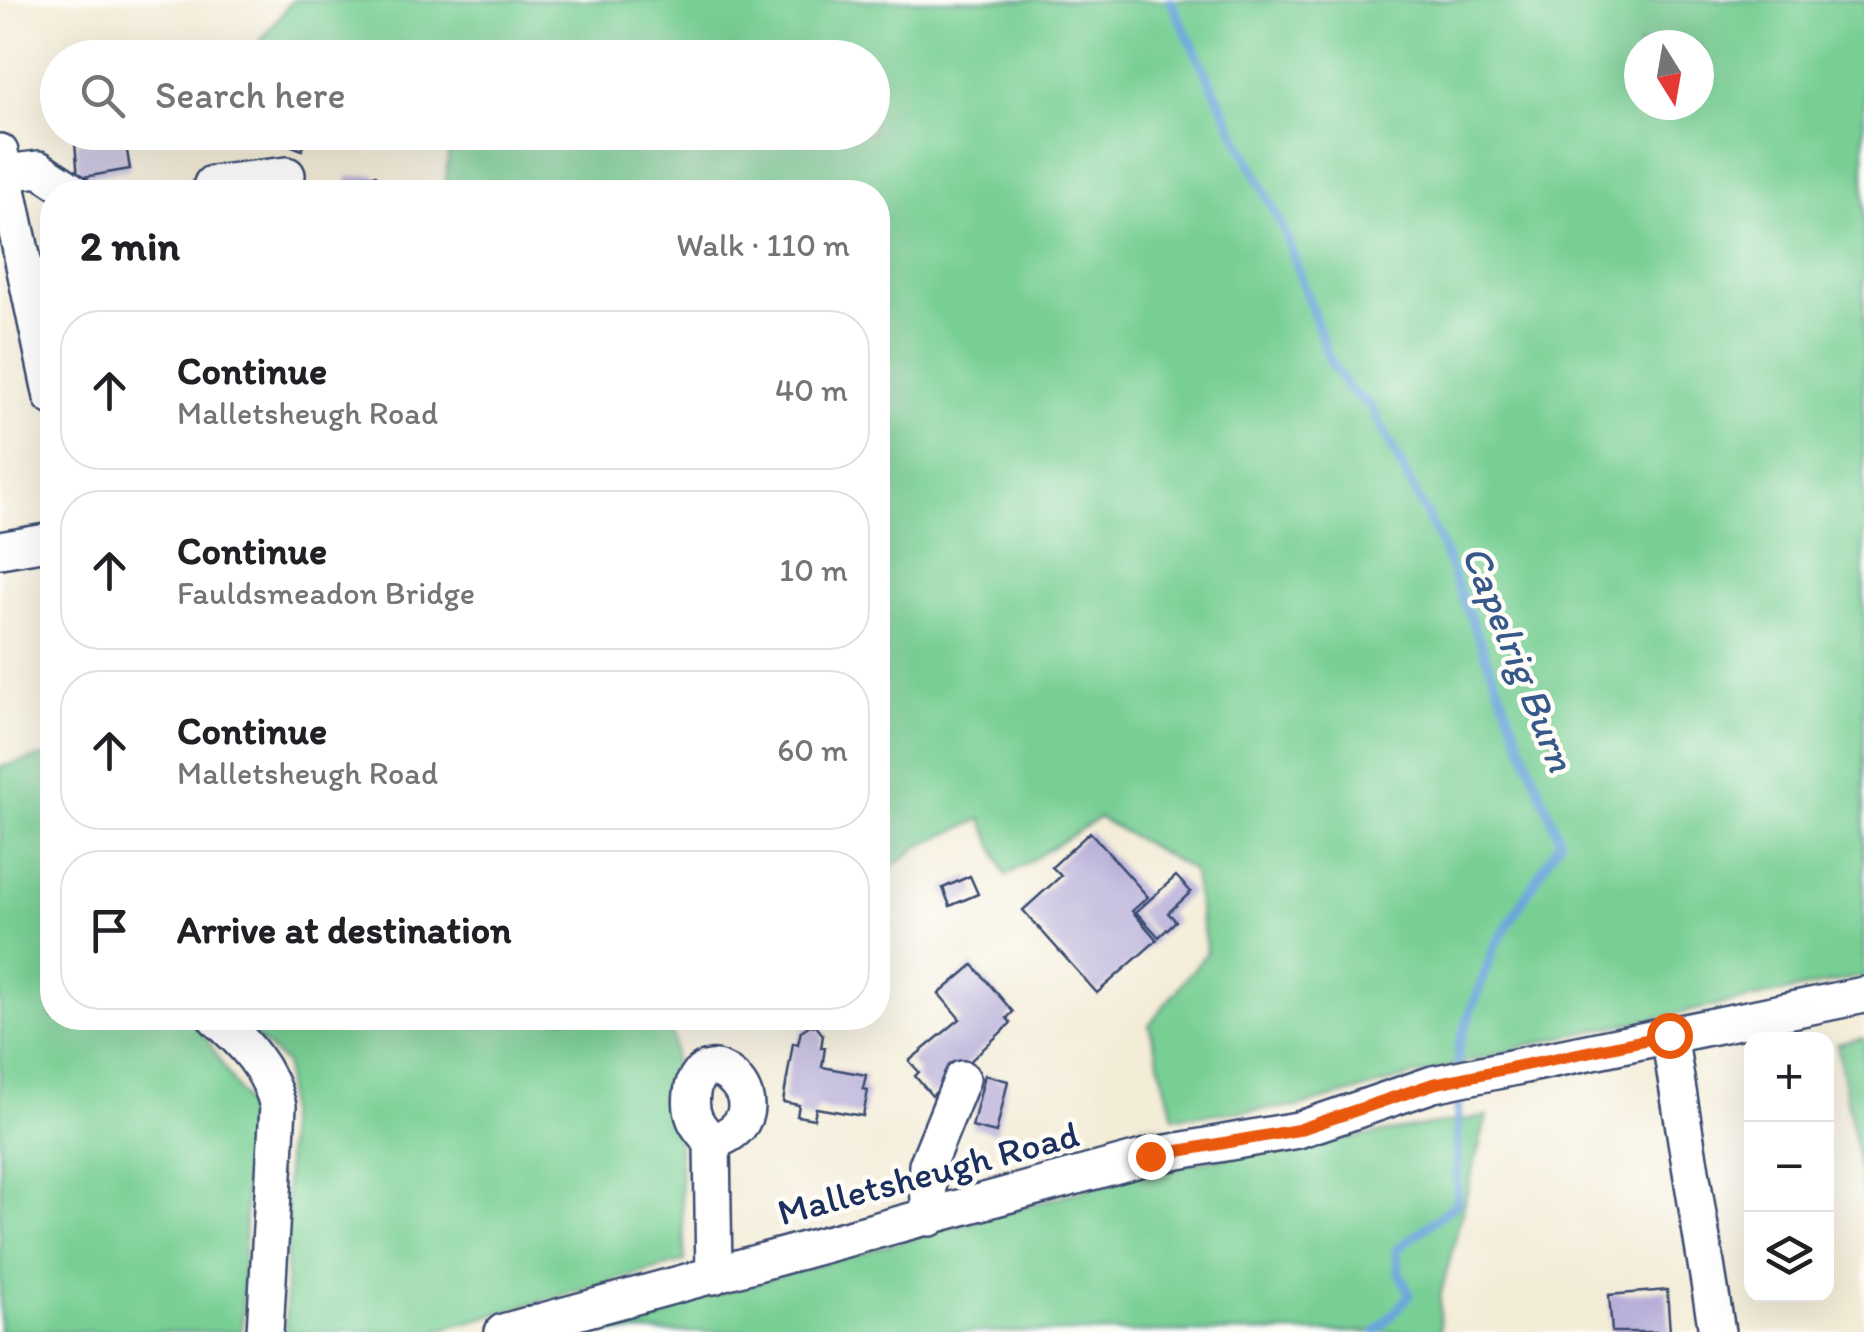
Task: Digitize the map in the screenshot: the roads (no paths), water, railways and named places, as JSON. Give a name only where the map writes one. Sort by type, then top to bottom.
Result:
[{"type":"street","points":[[40,341],[2,162],[39,169],[56,180]]},
{"type":"street","points":[[245,180],[287,175]]},
{"type":"street","points":[[0,550],[40,543]]},
{"type":"street","points":[[1717,1332],[1669,1035],[1864,995]]},
{"type":"street","points":[[230,1030],[272,1081],[278,1106],[266,1332]]},
{"type":"street","name":"Malletsheugh Road","points":[[503,1332],[1150,1156],[1298,1130],[1433,1084],[1669,1035]]},
{"type":"street","points":[[930,1218],[926,1165],[962,1079]]},
{"type":"street","points":[[712,1142],[714,1276]]},
{"type":"waterway","name":"Capelrig Burn","points":[[1170,0],[1287,237],[1329,359],[1350,391],[1370,405],[1437,535],[1560,840],[1494,948],[1458,1047],[1458,1071]]},
{"type":"waterway","name":"Capelrig Burn","points":[[1376,1332],[1410,1295],[1399,1272],[1396,1250],[1457,1203],[1458,1086]]}]
